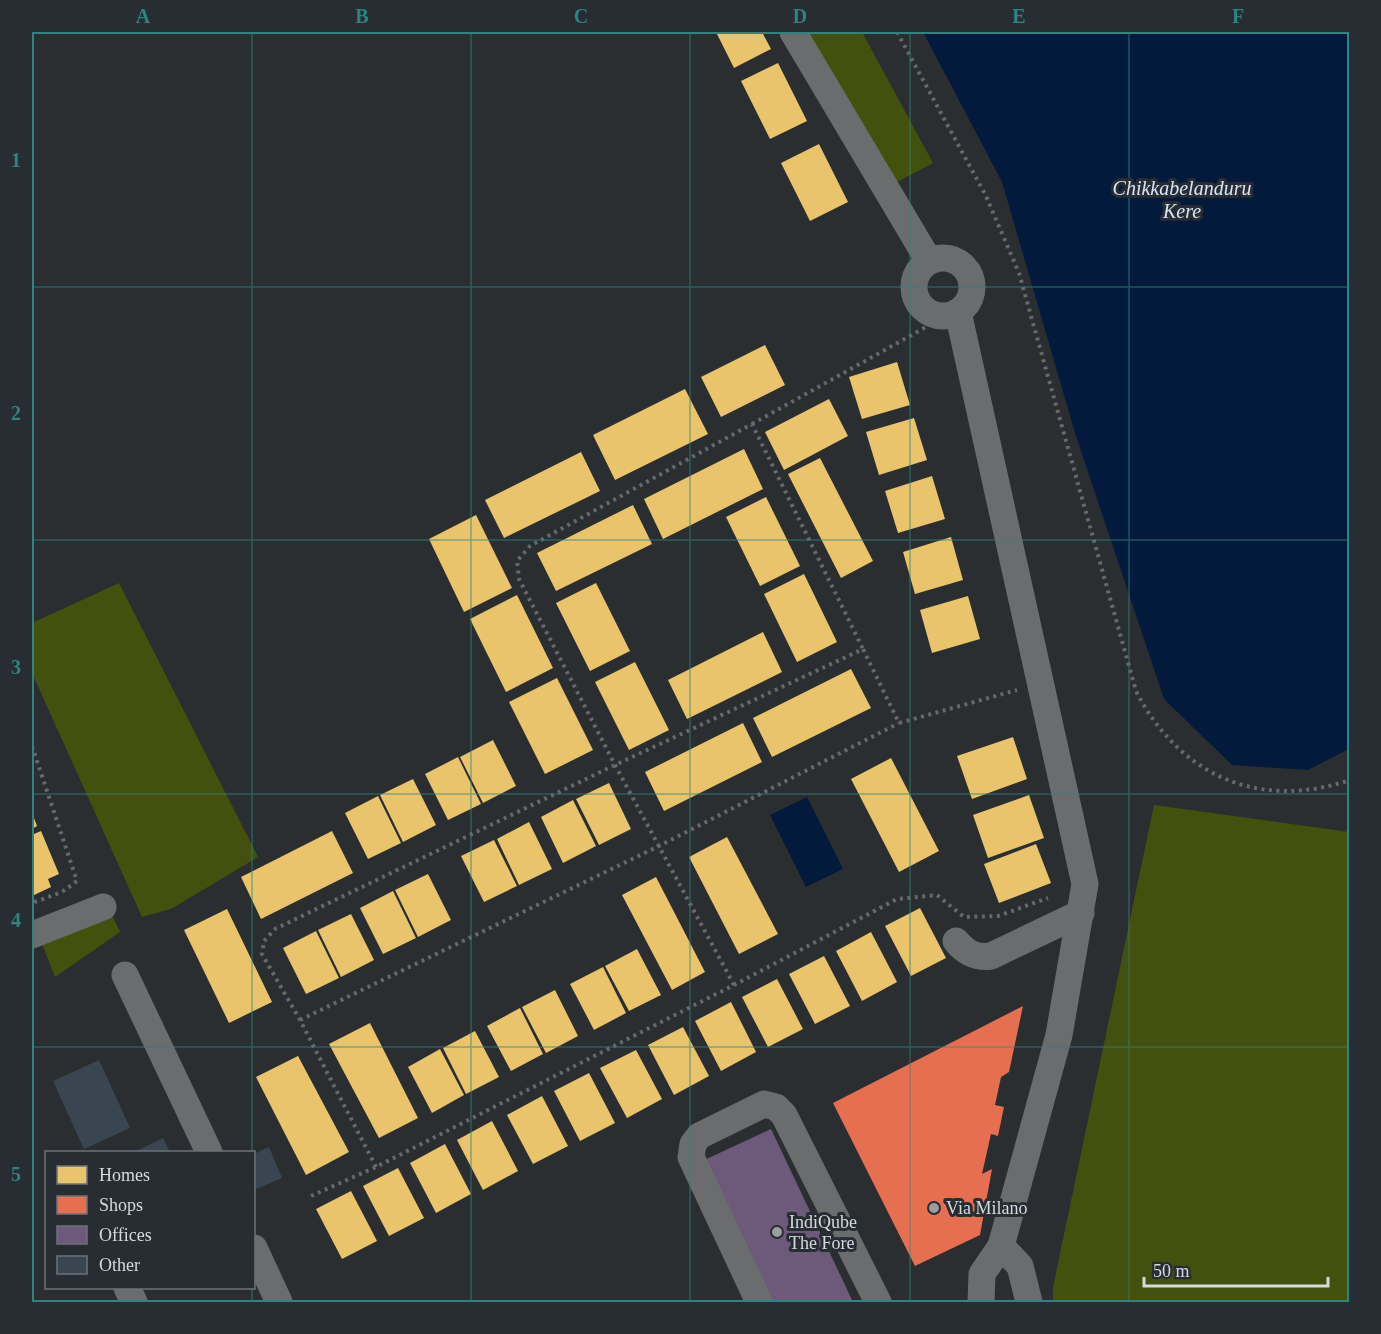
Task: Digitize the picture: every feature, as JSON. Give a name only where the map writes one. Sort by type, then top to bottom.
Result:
[{"type":"street","points":[[793,32],[929,261]]},
{"type":"street","points":[[942,258],[954,260],[965,267],[971,278],[972,291],[968,303],[952,314],[926,312],[915,296],[916,276],[929,261],[942,258]]},
{"type":"street","points":[[952,314],[1041,683],[1085,884],[1059,1035],[1001,1246],[982,1274],[981,1302]]},
{"type":"street","points":[[32,935],[103,907]]},
{"type":"street","points":[[956,941],[977,957],[991,956],[1081,913]]},
{"type":"street","points":[[125,975],[208,1151]]},
{"type":"street","points":[[759,1302],[691,1157],[693,1144],[699,1136],[764,1104],[776,1107],[784,1115],[878,1302]]},
{"type":"street","points":[[1001,1246],[1020,1266],[1029,1302]]},
{"type":"street","points":[[255,1250],[279,1302]]},
{"type":"path","points":[[897,32],[986,196],[1019,273],[1136,691],[1147,713],[1179,751],[1196,764],[1234,782],[1274,791],[1293,792],[1312,790],[1350,780]]},
{"type":"path","points":[[734,985],[615,765],[519,579],[517,561],[530,546],[952,314]]},
{"type":"path","points":[[752,424],[899,723]]},
{"type":"path","points":[[376,1167],[300,1020],[262,954],[264,941],[275,929],[615,765],[863,649]]},
{"type":"path","points":[[300,1020],[659,846],[899,723],[1041,683]]},
{"type":"path","points":[[32,746],[77,881],[62,892],[32,903]]},
{"type":"path","points":[[311,1196],[376,1167],[734,985],[897,898],[937,895],[964,917],[998,916],[1085,884]]},
{"type":"green space","points":[[801,32],[862,32],[933,163],[886,188]]},
{"type":"green space","points":[[119,583],[258,857],[171,909],[142,917],[32,673],[32,623]]},
{"type":"green space","points":[[1154,805],[1349,832],[1349,1302],[1053,1302],[1053,1287]]},
{"type":"green space","points":[[113,917],[120,932],[55,977],[42,944]]},
{"type":"water","name":"Chikkabelanduru Kere","points":[[923,32],[1349,32],[1349,749],[1308,770],[1232,765],[1164,699],[1075,433],[1002,182]]},
{"type":"water","points":[[807,797],[843,869],[806,887],[770,815]]},
{"type":"building: Homes","points":[[716,32],[762,32],[771,49],[734,68]]},
{"type":"building: Homes","points":[[778,63],[807,121],[770,139],[741,81]]},
{"type":"building: Homes","points":[[819,144],[848,202],[810,221],[781,163]]},
{"type":"building: Homes","points":[[765,345],[785,385],[721,417],[701,377]]},
{"type":"building: Homes","points":[[897,362],[910,405],[862,419],[849,377]]},
{"type":"building: Homes","points":[[685,389],[708,434],[615,480],[593,435]]},
{"type":"building: Homes","points":[[829,399],[848,436],[784,470],[765,432]]},
{"type":"building: Homes","points":[[914,418],[927,460],[879,475],[866,432]]},
{"type":"building: Homes","points":[[744,449],[763,489],[663,539],[644,499]]},
{"type":"building: Homes","points":[[581,452],[600,491],[504,538],[485,500]]},
{"type":"building: Homes","points":[[820,458],[873,561],[841,578],[788,474]]},
{"type":"building: Homes","points":[[932,476],[945,519],[898,533],[885,491]]},
{"type":"building: Homes","points":[[766,497],[800,566],[760,586],[726,517]]},
{"type":"building: Homes","points":[[633,505],[652,544],[556,591],[537,553]]},
{"type":"building: Homes","points":[[476,515],[512,588],[464,612],[429,539]]},
{"type":"building: Homes","points":[[951,537],[963,580],[915,594],[903,552]]},
{"type":"building: Homes","points":[[804,574],[837,642],[797,662],[764,594]]},
{"type":"building: Homes","points":[[596,583],[630,651],[590,671],[556,603]]},
{"type":"building: Homes","points":[[517,595],[553,668],[506,692],[470,619]]},
{"type":"building: Homes","points":[[968,596],[980,639],[932,653],[920,610]]},
{"type":"building: Homes","points":[[763,632],[782,672],[687,719],[668,680]]},
{"type":"building: Homes","points":[[635,662],[669,730],[629,750],[595,682]]},
{"type":"building: Homes","points":[[851,669],[871,708],[772,757],[753,718]]},
{"type":"building: Homes","points":[[557,678],[593,750],[545,774],[509,702]]},
{"type":"building: Homes","points":[[743,723],[762,762],[664,811],[645,772]]},
{"type":"building: Homes","points":[[1013,737],[1027,779],[972,799],[957,756]]},
{"type":"building: Homes","points":[[493,740],[516,786],[483,803],[460,757]]},
{"type":"building: Homes","points":[[458,757],[481,804],[448,820],[425,774]]},
{"type":"building: Homes","points":[[891,758],[939,851],[899,872],[851,779]]},
{"type":"building: Homes","points":[[413,779],[436,825],[403,842],[380,795]]},
{"type":"building: Homes","points":[[609,783],[631,829],[599,845],[576,799]]},
{"type":"building: Homes","points":[[1029,795],[1044,838],[988,858],[973,815]]},
{"type":"building: Homes","points":[[378,796],[401,843],[368,859],[345,813]]},
{"type":"building: Homes","points":[[573,800],[596,846],[563,863],[541,817]]},
{"type":"building: Homes","points":[[32,813],[37,826],[32,829]]},
{"type":"building: Homes","points":[[529,822],[552,869],[519,885],[497,839]]},
{"type":"building: Homes","points":[[32,829],[34,834],[41,831],[59,874],[48,879],[51,887],[32,896]]},
{"type":"building: Homes","points":[[332,831],[353,873],[261,919],[241,877]]},
{"type":"building: Homes","points":[[727,837],[778,934],[739,954],[689,857]]},
{"type":"building: Homes","points":[[494,840],[517,886],[484,902],[461,856]]},
{"type":"building: Homes","points":[[1036,844],[1051,883],[999,903],[984,864]]},
{"type":"building: Homes","points":[[428,874],[451,920],[418,937],[395,890]]},
{"type":"building: Homes","points":[[656,877],[705,972],[672,990],[622,895]]},
{"type":"building: Homes","points":[[393,891],[416,938],[383,954],[360,908]]},
{"type":"building: Homes","points":[[920,908],[946,958],[911,976],[885,926]]},
{"type":"building: Homes","points":[[227,909],[272,1002],[229,1023],[184,930]]},
{"type":"building: Homes","points":[[351,914],[374,960],[341,977],[318,930]]},
{"type":"building: Homes","points":[[316,931],[339,978],[306,994],[283,948]]},
{"type":"building: Homes","points":[[871,932],[897,982],[862,1001],[836,951]]},
{"type":"building: Homes","points":[[637,949],[661,995],[629,1011],[605,966]]},
{"type":"building: Homes","points":[[824,956],[850,1006],[815,1024],[789,974]]},
{"type":"building: Homes","points":[[603,967],[626,1013],[594,1030],[570,984]]},
{"type":"building: Homes","points":[[777,979],[803,1029],[768,1047],[742,997]]},
{"type":"building: Homes","points":[[555,990],[578,1036],[546,1053],[522,1007]]},
{"type":"building: Homes","points":[[731,1002],[756,1052],[721,1071],[695,1021]]},
{"type":"building: Homes","points":[[520,1008],[543,1054],[511,1071],[487,1026]]},
{"type":"building: Homes","points":[[370,1023],[418,1118],[379,1138],[329,1044]]},
{"type":"building: Homes","points":[[683,1027],[709,1076],[674,1095],[648,1045]]},
{"type":"building: Homes","points":[[475,1031],[499,1077],[466,1094],[443,1048]]},
{"type":"building: Homes","points":[[440,1049],[464,1095],[432,1113],[408,1067]]},
{"type":"building: Homes","points":[[636,1050],[662,1099],[627,1118],[600,1068]]},
{"type":"building: Homes","points":[[298,1056],[349,1152],[306,1175],[256,1077]]},
{"type":"building: Homes","points":[[589,1073],[615,1123],[580,1141],[554,1091]]},
{"type":"building: Homes","points":[[542,1096],[568,1146],[533,1164],[507,1115]]},
{"type":"building: Homes","points":[[492,1121],[518,1171],[483,1190],[457,1140]]},
{"type":"building: Homes","points":[[445,1144],[471,1194],[436,1213],[410,1163]]},
{"type":"building: Homes","points":[[398,1168],[424,1218],[389,1236],[363,1186]]},
{"type":"building: Homes","points":[[351,1191],[377,1241],[342,1259],[316,1209]]},
{"type":"building: Shops","points":[[1023,1006],[1009,1072],[1001,1077],[995,1105],[1004,1107],[998,1136],[991,1134],[982,1174],[992,1169],[980,1235],[915,1266],[833,1103]]},
{"type":"building: Offices","name":"IndiQube The Fore","points":[[771,1129],[853,1302],[766,1302],[700,1162]]},
{"type":"building: Other","points":[[99,1060],[130,1128],[84,1149],[53,1081]]},
{"type":"building: Other","points":[[163,1138],[170,1151],[136,1151]]},
{"type":"building: Other","points":[[269,1147],[282,1178],[255,1190],[255,1154]]},
{"type":"place","name":"Via Milano","points":[[934,1208]]},
{"type":"place","name":"IndiQube The Fore","points":[[777,1232]]}]
